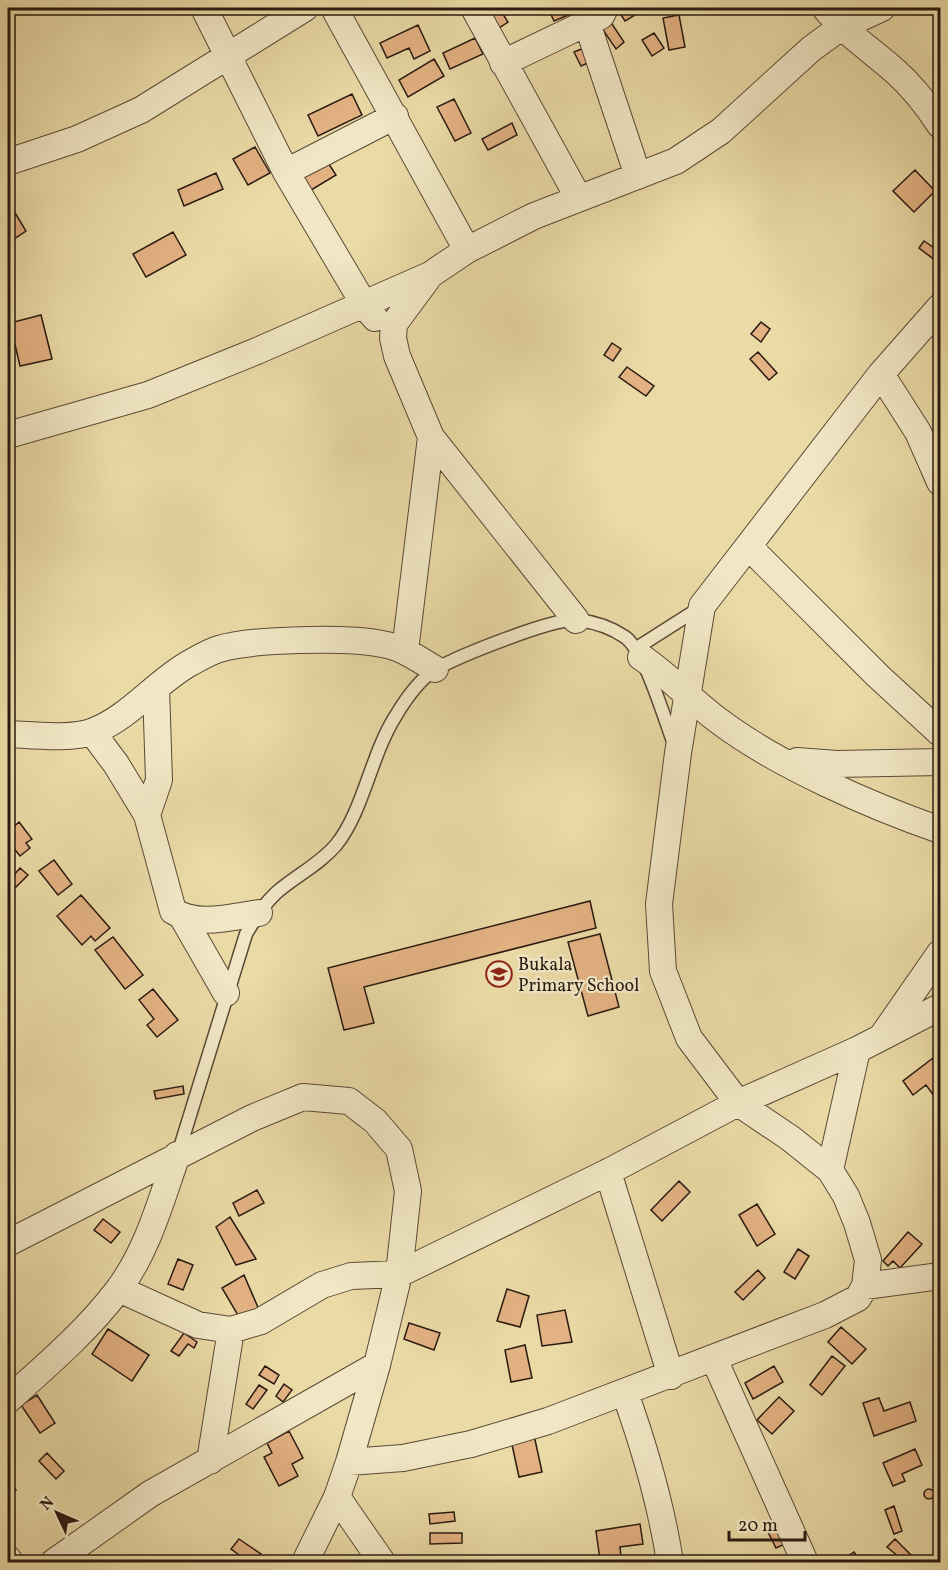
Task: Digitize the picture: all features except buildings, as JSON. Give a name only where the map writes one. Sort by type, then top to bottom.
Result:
[{"type":"street","points":[[204,8],[286,172],[365,306],[393,338]]},
{"type":"street","points":[[8,162],[77,139],[141,110],[305,8]]},
{"type":"street","points":[[334,8],[467,250]]},
{"type":"street","points":[[474,8],[579,197]]},
{"type":"street","points":[[825,8],[841,27],[895,71],[921,97],[940,125]]},
{"type":"street","points":[[8,435],[148,395],[365,306],[430,275],[467,250],[534,216],[676,161],[722,131],[811,49],[841,27],[882,8]]},
{"type":"street","points":[[503,63],[596,15],[638,176]]},
{"type":"street","points":[[286,172],[395,116]]},
{"type":"street","points":[[430,275],[394,324],[393,338],[397,356],[431,437],[576,620]]},
{"type":"street","points":[[349,1461],[403,1458],[471,1444],[548,1421],[626,1393],[846,1306],[858,1298],[865,1286],[868,1260],[857,1223],[846,1196],[830,1170],[738,1103],[689,1038],[663,971],[658,904],[678,753],[702,606],[881,374],[940,307]]},
{"type":"street","points":[[881,374],[918,432],[940,482]]},
{"type":"street","points":[[405,651],[431,437]]},
{"type":"street","points":[[749,548],[878,676],[940,733]]},
{"type":"street","points":[[8,734],[51,735],[92,732],[114,720],[188,664],[219,649],[265,643],[351,641],[383,644],[405,651],[435,669]]},
{"type":"street","points":[[638,653],[720,722],[783,760],[849,793],[940,830]]},
{"type":"street","points":[[147,815],[159,780],[156,688]]},
{"type":"street","points":[[92,732],[116,764],[147,815],[173,911],[183,918],[226,993]]},
{"type":"street","points":[[783,760],[837,764],[940,762]]},
{"type":"street","points":[[183,918],[222,918],[258,913]]},
{"type":"street","points":[[881,1037],[940,953]]},
{"type":"street","points":[[119,1289],[198,1324],[231,1330],[261,1321],[322,1285],[351,1276],[399,1274],[608,1172],[738,1103],[857,1050],[940,1007]]},
{"type":"street","points":[[830,1170],[857,1050]]},
{"type":"street","points":[[8,1244],[177,1155],[252,1118],[303,1097],[349,1101],[375,1121],[399,1149],[408,1191],[399,1274],[377,1365],[349,1461],[337,1497],[305,1563]]},
{"type":"street","points":[[8,1400],[79,1334],[119,1289],[147,1239],[177,1155]]},
{"type":"street","points":[[608,1172],[670,1376]]},
{"type":"street","points":[[865,1286],[940,1276]]},
{"type":"street","points":[[210,1461],[231,1330]]},
{"type":"street","points":[[714,1359],[805,1563]]},
{"type":"street","points":[[54,1563],[150,1494],[377,1365]]},
{"type":"street","points":[[626,1393],[648,1458],[664,1524],[670,1563]]},
{"type":"street","points":[[337,1497],[382,1563]]},
{"type":"street","points":[[8,1559],[10,1563]]},
{"type":"lane","points":[[638,653],[702,606]]},
{"type":"lane","points":[[177,1155],[246,934],[258,913],[276,894],[335,845],[346,829],[376,751],[395,717],[415,689],[435,669],[530,630],[576,620],[604,626],[626,638],[638,653],[678,753]]},
{"type":"place","name":"Bukala Primary School","points":[[499,974]]}]
